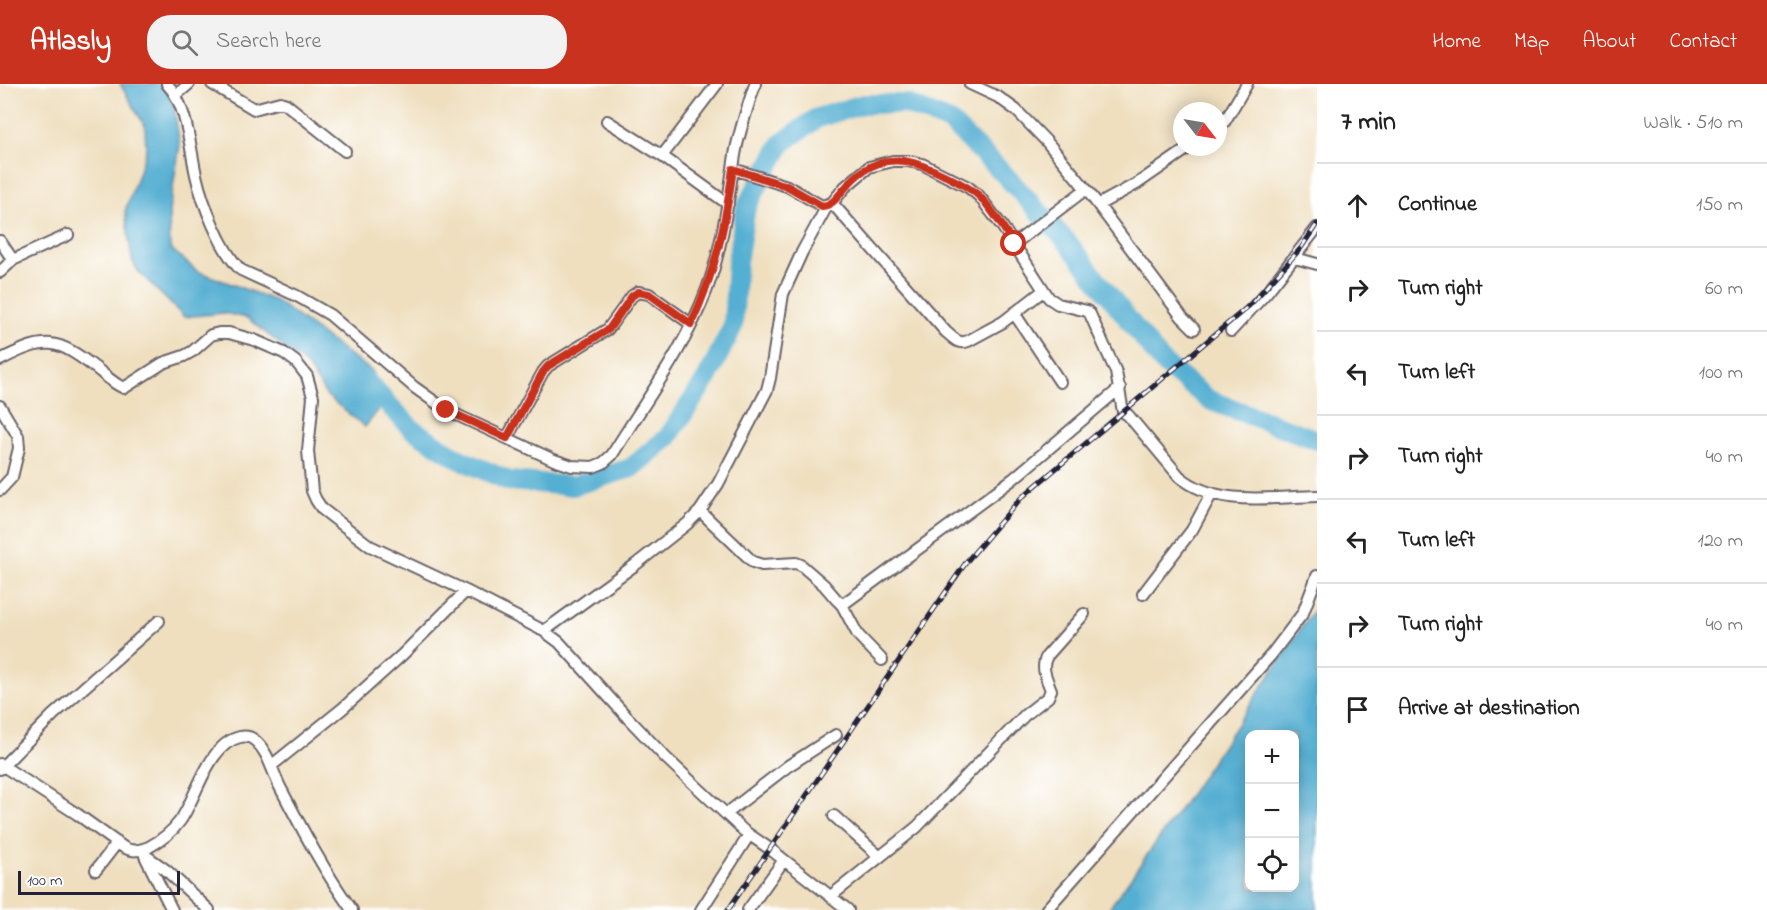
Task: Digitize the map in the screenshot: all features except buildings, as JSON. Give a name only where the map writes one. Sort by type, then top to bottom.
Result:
[{"type":"street","points":[[167,84],[176,95],[188,131],[199,188],[226,250],[241,270],[297,296],[330,315],[414,387],[446,410],[554,460],[572,466],[593,467],[603,463],[612,455],[681,345],[711,277],[724,231],[736,152],[755,84]]},
{"type":"street","points":[[176,95],[189,84]]},
{"type":"street","points":[[212,84],[254,109],[280,102],[286,104],[345,151]]},
{"type":"street","points":[[662,156],[717,84]]},
{"type":"street","points":[[970,84],[998,97],[1016,110],[1047,142],[1086,189],[1182,317],[1194,329]]},
{"type":"street","points":[[1227,118],[1247,84]]},
{"type":"street","points":[[607,121],[662,156],[728,204]]},
{"type":"street","points":[[1098,205],[1138,183],[1177,156]]},
{"type":"street","points":[[544,632],[687,524],[700,511],[718,484],[767,390],[783,294],[802,252],[830,205],[845,187],[869,167],[893,161],[922,164],[968,187],[986,204],[1035,275],[1048,298],[1058,304],[1087,311],[1090,314],[1116,372],[1123,412],[1179,476],[1189,484],[1212,493],[1234,497],[1317,496]]},
{"type":"street","points":[[733,169],[787,186],[822,206],[830,205]]},
{"type":"street","points":[[1014,244],[1086,189]]},
{"type":"street","points":[[830,205],[957,342],[968,341],[1003,322],[1043,291]]},
{"type":"street","points":[[1231,332],[1295,258],[1317,228]]},
{"type":"street","points":[[0,273],[13,260],[68,235]]},
{"type":"street","points":[[0,241],[13,260]]},
{"type":"street","points":[[1295,258],[1317,264]]},
{"type":"street","points":[[507,438],[548,366],[609,329],[632,296],[638,292],[649,294],[691,324]]},
{"type":"street","points":[[1014,313],[1060,382]]},
{"type":"street","points":[[0,360],[23,348],[42,344],[60,345],[77,354],[124,388],[162,363],[193,351],[211,335],[229,333],[254,340],[284,353],[302,367],[313,397],[308,451],[312,491],[322,509],[370,546],[466,591],[559,642],[658,750],[726,814],[749,835],[848,910]]},
{"type":"street","points":[[842,605],[1013,479],[1120,388]]},
{"type":"street","points":[[0,406],[18,436],[19,448],[12,477],[0,490]]},
{"type":"street","points":[[1143,594],[1192,530],[1212,493]]},
{"type":"street","points":[[700,511],[753,562],[762,565],[796,563],[801,565],[842,605],[858,635],[882,660]]},
{"type":"street","points":[[1046,910],[1270,655],[1303,613],[1317,576]]},
{"type":"street","points":[[271,766],[342,709],[402,655],[466,591]]},
{"type":"street","points":[[831,896],[917,827],[1025,716],[1048,697],[1051,690],[1043,669],[1044,662],[1084,614]]},
{"type":"street","points":[[159,621],[53,715],[1,766],[130,851],[144,853],[209,910]]},
{"type":"street","points":[[726,814],[788,766],[836,735]]},
{"type":"street","points":[[144,853],[180,820],[217,753],[236,738],[250,737],[260,747],[271,766],[329,878],[352,910]]},
{"type":"street","points":[[834,816],[880,857]]},
{"type":"street","points":[[701,910],[749,835]]},
{"type":"street","points":[[96,870],[117,843]]},
{"type":"street","points":[[144,853],[172,910]]},
{"type":"street","points":[[748,910],[784,860]]},
{"type":"water","points":[[120,84],[163,84],[174,107],[180,145],[169,211],[170,248],[197,271],[276,301],[373,372],[382,396],[380,408],[365,427],[327,396],[306,365],[247,318],[224,313],[184,317],[138,271],[132,260],[125,211],[146,151],[145,126]]},
{"type":"water","points":[[1317,601],[1317,910],[1108,910],[1189,796],[1313,611]]},
{"type":"waterway","points":[[363,378],[412,429],[459,459],[509,481],[573,486],[631,468],[668,437],[707,378],[733,326],[737,262],[746,207],[782,143],[817,118],[863,104],[906,104],[950,122],[1002,172],[1068,243],[1162,362],[1209,400],[1317,440]]},
{"type":"railway","points":[[728,910],[967,561],[1021,498],[1251,304],[1301,248],[1317,224]]},
{"type":"route","points":[[446,410],[507,438],[548,366],[609,329],[632,296],[638,292],[649,294],[691,324],[708,287],[724,231],[733,169],[787,186],[822,206],[827,206],[869,167],[893,161],[922,164],[968,187],[979,196],[1014,244]]}]
